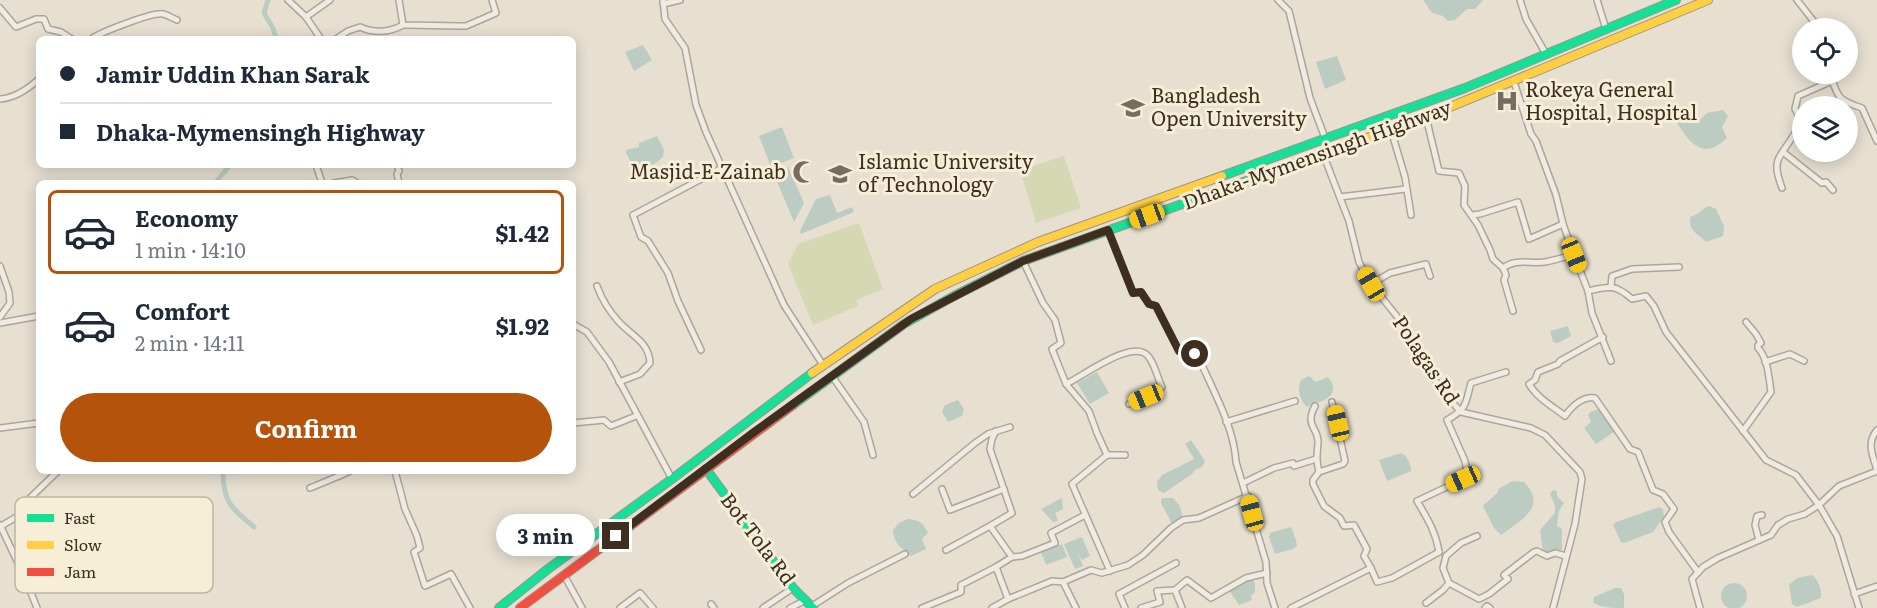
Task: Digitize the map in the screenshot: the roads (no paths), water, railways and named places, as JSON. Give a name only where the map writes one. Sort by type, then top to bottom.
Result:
[{"type":"main road","points":[[499,608],[548,569],[823,365],[912,303],[973,270],[1038,242],[1466,88],[1663,3],[1676,0]]},
{"type":"main road","name":"Dhaka-Mymensingh Highway","points":[[520,608],[832,375],[911,319],[1023,261],[1426,117],[1708,0]]},
{"type":"main road","name":"Bot Tola Rd","points":[[706,469],[793,588],[810,605]]},
{"type":"street","points":[[288,0],[306,17],[319,36]]},
{"type":"street","points":[[306,17],[330,0]]},
{"type":"street","points":[[399,0],[403,25]]},
{"type":"street","points":[[340,36],[360,27],[366,31],[385,32],[403,25],[466,26],[496,13],[492,0]]},
{"type":"street","points":[[680,0],[663,2],[665,19],[685,48],[696,105],[784,305],[823,365]]},
{"type":"street","points":[[1278,0],[1289,11],[1310,98],[1325,138]]},
{"type":"street","points":[[1520,0],[1526,19],[1546,54]]},
{"type":"street","points":[[1597,0],[1606,29]]},
{"type":"street","points":[[1797,0],[1811,18]]},
{"type":"street","points":[[0,8],[16,27],[36,19],[44,19],[48,29],[62,32],[68,36]]},
{"type":"street","points":[[96,36],[103,31],[149,16],[162,14],[177,20]]},
{"type":"street","points":[[1514,81],[1531,134],[1536,141],[1556,195],[1563,224],[1588,291],[1592,313],[1611,361]]},
{"type":"street","points":[[0,99],[8,99],[30,88],[36,82]]},
{"type":"street","points":[[1782,188],[1777,173],[1778,161],[1800,125],[1800,116],[1795,109],[1798,96],[1825,84]]},
{"type":"street","points":[[1833,84],[1836,96],[1862,108],[1877,141]]},
{"type":"street","points":[[1426,117],[1439,171],[1460,173],[1465,186],[1464,205],[1491,250],[1492,259],[1503,268],[1513,311]]},
{"type":"street","points":[[1391,129],[1400,157],[1411,215]]},
{"type":"street","points":[[1783,152],[1822,183],[1827,182],[1833,190]]},
{"type":"street","name":"Polagas Rd","points":[[1323,154],[1349,221],[1359,262],[1371,284],[1403,324],[1441,390],[1461,412],[1530,428],[1545,435],[1580,472],[1582,479],[1578,503],[1552,608]]},
{"type":"street","points":[[317,168],[321,180]]},
{"type":"street","points":[[701,350],[668,273],[648,241],[641,237],[633,215],[722,168]]},
{"type":"street","points":[[1340,197],[1407,189]]},
{"type":"street","points":[[1472,215],[1518,202],[1529,239],[1563,224]]},
{"type":"street","points":[[1108,230],[1132,292],[1134,294],[1141,292],[1149,304],[1156,306],[1179,351],[1198,356],[1235,449],[1236,462],[1266,562],[1269,593],[1275,608]]},
{"type":"street","points":[[1503,268],[1520,261],[1546,262],[1574,255]]},
{"type":"street","points":[[1023,261],[1043,303],[1055,320],[1061,343],[1052,349],[1066,384],[1089,411],[1096,434],[1107,455]]},
{"type":"street","points":[[1371,284],[1390,273],[1426,264],[1430,276]]},
{"type":"street","points":[[0,266],[9,292],[10,303],[0,317]]},
{"type":"street","points":[[1611,286],[1612,276],[1632,270],[1679,267]]},
{"type":"street","points":[[597,286],[603,303],[619,322],[641,340],[650,354],[651,363],[640,374],[619,382]]},
{"type":"street","points":[[1588,291],[1611,286],[1623,291],[1632,299],[1646,296],[1654,306],[1666,332],[1766,460],[1796,475],[1819,505],[1837,536],[1859,608]]},
{"type":"street","points":[[0,323],[36,317]]},
{"type":"street","points":[[1743,431],[1771,392],[1765,362],[1758,348],[1761,343],[1746,322]]},
{"type":"street","points":[[576,326],[587,332],[597,345],[672,479]]},
{"type":"street","points":[[1603,338],[1560,360],[1558,364],[1538,372],[1535,380],[1529,384],[1535,394],[1545,399],[1550,406],[1565,416],[1579,401],[1596,398],[1630,448],[1638,452],[1653,490],[1663,494],[1674,509],[1665,522],[1669,532],[1698,572]]},
{"type":"street","points":[[1066,384],[1120,354],[1135,350],[1143,352],[1149,357],[1162,387],[1129,404]]},
{"type":"street","points":[[1765,362],[1790,354],[1804,361]]},
{"type":"street","points":[[1439,552],[1432,527],[1417,501],[1468,477],[1461,452],[1446,423],[1461,412],[1467,402],[1471,383],[1506,372]]},
{"type":"street","points":[[832,375],[864,422],[873,455]]},
{"type":"street","points":[[1226,422],[1295,401]]},
{"type":"street","points":[[1332,402],[1345,461],[1343,464],[1319,472],[1313,484],[1324,506],[1340,518],[1344,526],[1354,525],[1367,549],[1364,556],[1377,582],[1392,578],[1439,552]]},
{"type":"street","points":[[1315,406],[1311,414],[1311,421],[1318,440],[1316,459],[1319,472]]},
{"type":"street","points":[[576,423],[604,420],[611,426],[636,417]]},
{"type":"street","points":[[0,428],[36,423]]},
{"type":"street","points":[[914,494],[975,442],[996,431],[1010,427]]},
{"type":"street","points":[[1700,608],[1692,579],[1698,572],[1729,553],[1772,535],[1778,525],[1805,514],[1819,505],[1839,486],[1877,471],[1870,449],[1871,437],[1877,430]]},
{"type":"street","points":[[946,550],[1012,513],[990,450],[996,431]]},
{"type":"street","points":[[1110,571],[1072,484],[1107,455],[1125,455]]},
{"type":"street","points":[[1243,483],[1274,468],[1293,463],[1294,466],[1316,459]]},
{"type":"street","points":[[31,497],[55,474]]},
{"type":"street","points":[[310,488],[336,474]]},
{"type":"street","points":[[396,474],[405,509],[417,536],[420,548],[414,552],[425,586],[451,574],[471,608]]},
{"type":"street","points":[[942,489],[950,510],[1004,489]]},
{"type":"street","points":[[994,607],[1052,581],[1063,582],[1091,570],[1102,573],[1128,565],[1183,520],[1199,518],[1248,496]]},
{"type":"street","points":[[922,608],[961,592],[961,585],[1012,557],[1022,556],[1055,543],[1050,533],[1085,515]]},
{"type":"street","points":[[1759,540],[1755,525],[1757,516],[1762,515]]},
{"type":"street","points":[[15,518],[0,526],[15,557]]},
{"type":"street","points":[[990,526],[1012,557]]},
{"type":"street","points":[[1477,536],[1461,543],[1446,556],[1443,568],[1449,583],[1479,599],[1499,587],[1508,579],[1504,574],[1534,552],[1537,551],[1547,556],[1555,553],[1566,556]]},
{"type":"street","points":[[1439,552],[1446,556]]},
{"type":"street","points":[[790,608],[810,605],[905,554]]},
{"type":"street","points":[[1125,608],[1119,594],[1176,563]]},
{"type":"street","points":[[996,567],[1008,599]]},
{"type":"street","points":[[1291,608],[1371,568]]},
{"type":"street","points":[[1141,608],[1160,602],[1157,591],[1175,590],[1188,579],[1211,598],[1246,578],[1267,573]]},
{"type":"street","points":[[564,575],[582,608]]},
{"type":"street","points":[[1063,582],[1076,608]]},
{"type":"street","points":[[1426,603],[1449,583]]},
{"type":"street","points":[[1854,594],[1877,586]]},
{"type":"street","points":[[763,608],[793,588]]},
{"type":"street","points":[[1175,590],[1182,608]]},
{"type":"street","points":[[31,593],[37,608]]},
{"type":"street","points":[[620,608],[640,593],[652,608]]},
{"type":"street","points":[[1485,608],[1487,606],[1490,608]]},
{"type":"waterway","points":[[268,0],[264,13],[275,36]]},
{"type":"waterway","points":[[218,180],[228,168]]},
{"type":"waterway","points":[[223,474],[223,482],[230,504],[254,527]]},
{"type":"place","name":"Rokeya General Hospital, Hospital","points":[[1507,101]]},
{"type":"place","name":"Bangladesh Open University","points":[[1133,108]]},
{"type":"place","name":"Masjid-E-Zainab","points":[[804,172]]},
{"type":"place","name":"Islamic University of Technology","points":[[840,174]]}]
